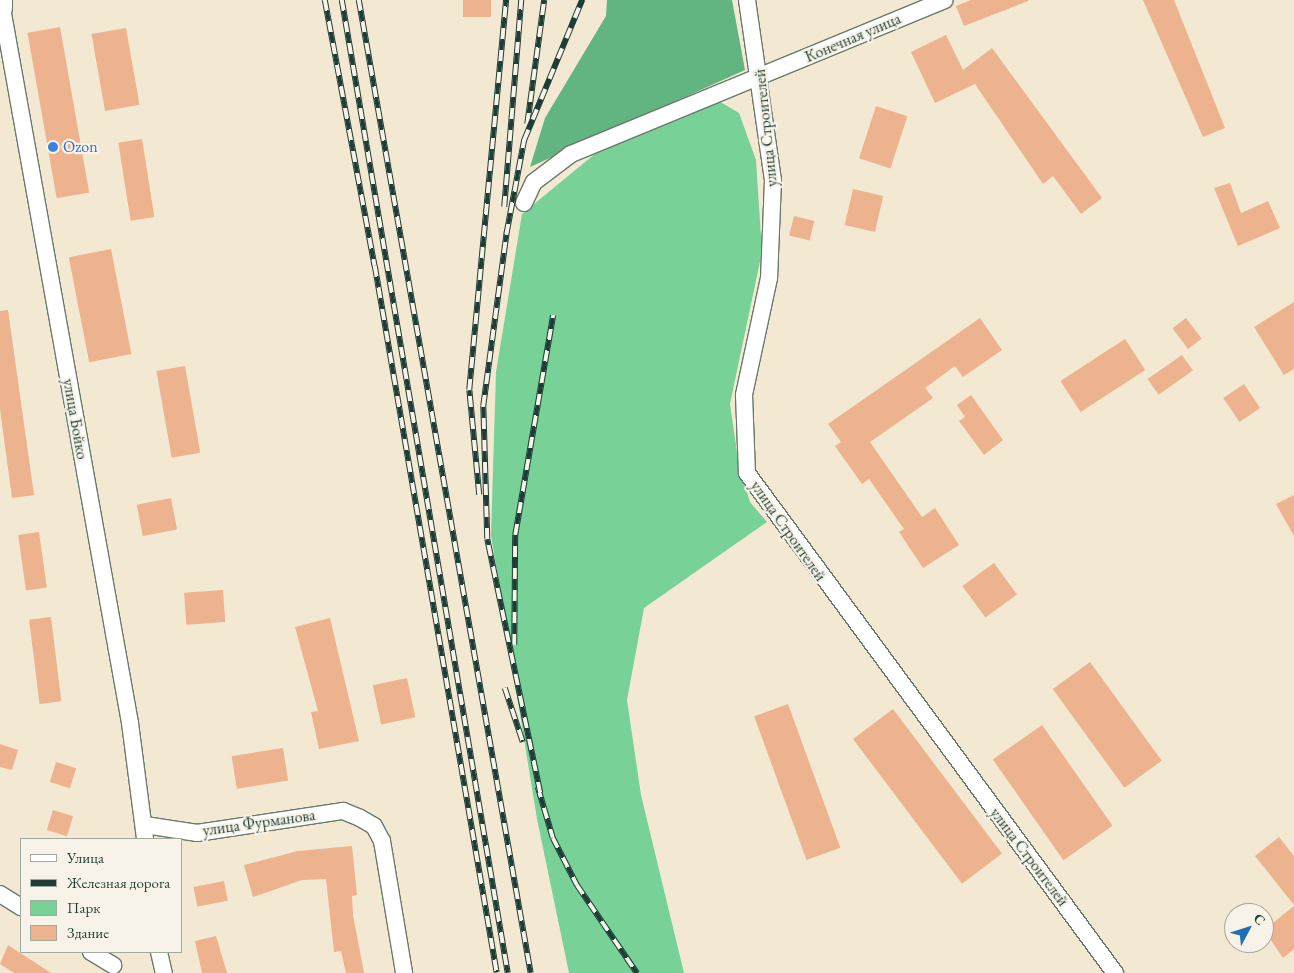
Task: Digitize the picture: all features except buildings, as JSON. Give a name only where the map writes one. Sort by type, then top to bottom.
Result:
[{"type":"street","name":"улица Строителей","points":[[747,0],[762,76],[773,180],[769,278],[744,395],[747,473],[1115,973]]},
{"type":"street","name":"Конечная улица","points":[[524,203],[534,182],[571,154],[944,0]]},
{"type":"street","name":"улица Бойко","points":[[1,5],[145,832]]},
{"type":"street","name":"улица Фурманова","points":[[145,832],[198,832],[343,811],[374,826],[382,841],[404,973]]},
{"type":"street","points":[[0,894],[20,906]]},
{"type":"street","points":[[93,953],[114,963]]},
{"type":"street","points":[[159,953],[164,973]]},
{"type":"green space","points":[[607,0],[732,0],[745,70],[530,167],[545,118],[606,16]]},
{"type":"green space","points":[[717,100],[739,113],[756,160],[762,252],[730,404],[739,466],[750,502],[767,522],[644,608],[627,700],[641,795],[684,973],[569,973],[537,819],[491,535],[496,372],[522,214],[596,153]]},
{"type":"railway","points":[[325,0],[375,266],[497,973]]},
{"type":"railway","points":[[342,0],[508,973]]},
{"type":"railway","points":[[359,0],[531,973]]},
{"type":"railway","points":[[479,495],[469,390],[506,0]]},
{"type":"railway","points":[[504,207],[521,0]]},
{"type":"railway","points":[[527,124],[544,0]]},
{"type":"railway","points":[[540,793],[487,539],[483,406],[506,235],[524,140],[582,0]]},
{"type":"railway","points":[[514,645],[515,535],[553,315]]},
{"type":"railway","points":[[505,688],[523,742]]},
{"type":"railway","points":[[538,787],[553,838],[577,885],[637,973]]},
{"type":"place","name":"Ozon","points":[[53,147]]}]
